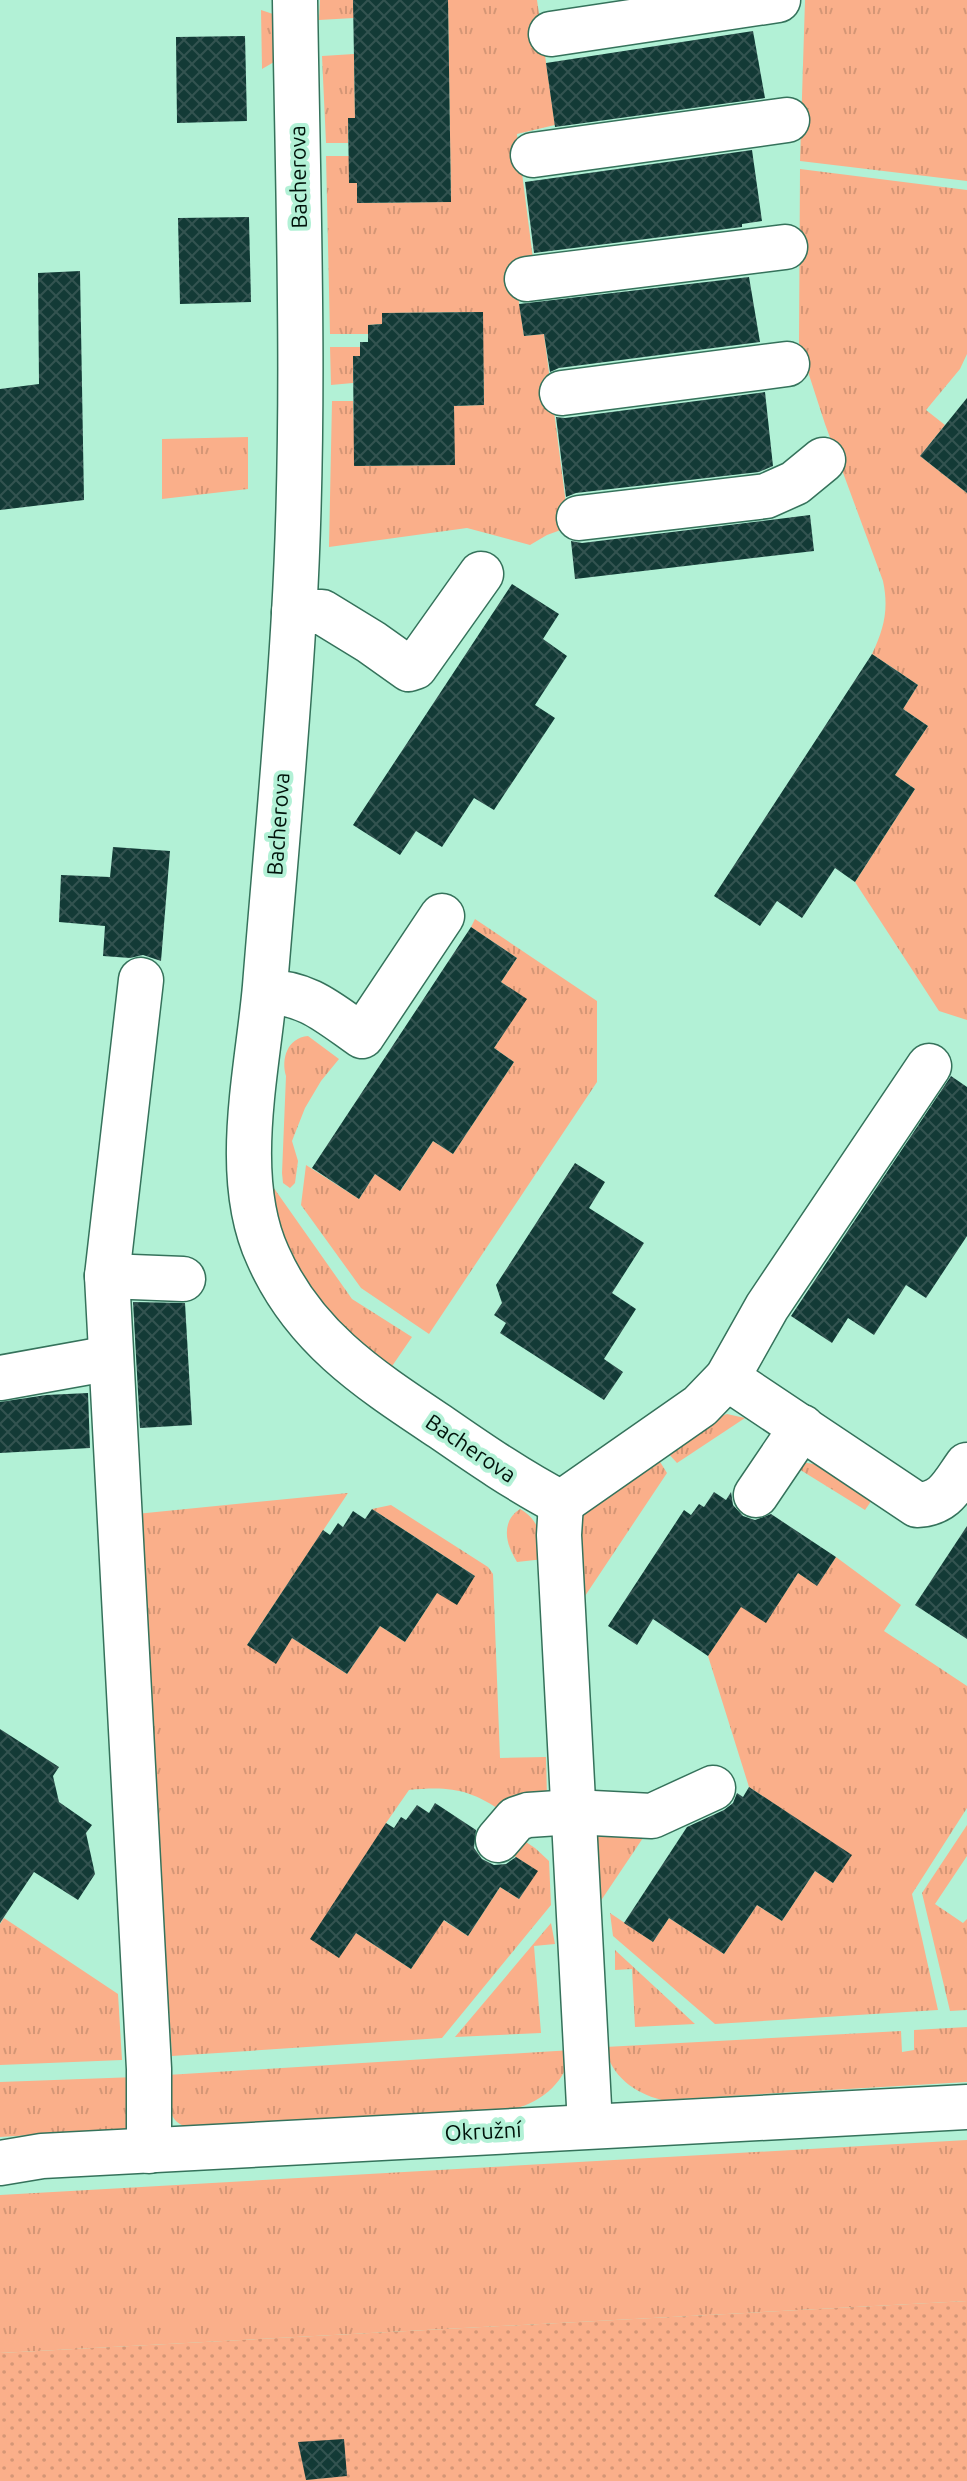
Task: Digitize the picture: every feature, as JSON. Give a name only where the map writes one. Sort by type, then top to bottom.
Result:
[{"type":"street","name":"Bacherova","points":[[295,0],[301,389],[294,612],[265,992],[249,1122],[252,1201],[266,1254],[289,1294],[335,1352],[370,1380],[514,1476],[561,1503]]},
{"type":"street","points":[[551,34],[778,0]]},
{"type":"street","points":[[533,155],[787,120]]},
{"type":"street","points":[[527,279],[785,247]]},
{"type":"street","points":[[562,393],[787,364]]},
{"type":"street","points":[[579,518],[766,496],[795,483],[823,460]]},
{"type":"street","points":[[294,612],[322,612],[409,669],[415,667],[481,574]]},
{"type":"street","points":[[265,992],[288,992],[310,1001],[362,1036],[442,916]]},
{"type":"street","points":[[141,980],[107,1276],[149,2069],[149,2151]]},
{"type":"street","points":[[590,2125],[559,1535],[561,1503],[700,1406],[727,1378],[767,1307],[929,1066]]},
{"type":"street","points":[[107,1276],[183,1279]]},
{"type":"street","points":[[0,1378],[111,1358]]},
{"type":"street","points":[[727,1378],[917,1505],[932,1505],[945,1495],[967,1465]]},
{"type":"street","points":[[756,1495],[802,1427]]},
{"type":"street","points":[[498,1840],[516,1819],[528,1815],[573,1812],[652,1816],[713,1788]]},
{"type":"street","name":"Okružní","points":[[14,2159],[590,2125],[967,2107]]},
{"type":"green space","points":[[320,0],[353,0],[354,18],[319,20]]},
{"type":"green space","points":[[448,0],[537,0],[555,125],[517,134],[536,282],[517,288],[524,336],[544,334],[569,527],[530,545],[467,528],[329,547],[332,401],[353,401],[355,466],[454,465],[454,406],[484,405],[482,312],[383,313],[382,324],[368,325],[368,334],[330,334],[326,156],[349,156],[349,183],[357,183],[357,203],[451,202]]},
{"type":"green space","points":[[805,0],[967,0],[967,181],[800,161]]},
{"type":"green space","points":[[261,10],[273,14],[274,62],[262,69]]},
{"type":"green space","points":[[354,54],[355,118],[348,118],[348,143],[326,143],[322,56]]},
{"type":"green space","points":[[800,169],[967,190],[967,354],[960,369],[926,410],[945,425],[920,456],[967,493],[967,1020],[939,1011],[855,882],[915,789],[895,775],[928,726],[903,709],[918,685],[872,654],[884,619],[886,601],[883,581],[799,344]]},
{"type":"green space","points":[[330,347],[360,347],[360,356],[353,357],[353,383],[331,385]]},
{"type":"green space","points":[[248,437],[248,489],[162,499],[162,439]]},
{"type":"green space","points":[[475,919],[597,1001],[597,1082],[429,1334],[361,1288],[301,1205],[306,1165],[359,1199],[375,1174],[401,1190],[433,1141],[453,1154],[514,1062],[494,1048],[526,999],[501,982],[517,958],[471,927]]},
{"type":"green space","points":[[308,1036],[339,1059],[305,1108],[292,1141],[298,1161],[295,1183],[290,1188],[283,1183],[282,1173],[284,1063],[290,1045]]},
{"type":"green space","points":[[271,1184],[352,1299],[412,1337],[388,1372],[368,1357],[304,1285],[277,1222]]},
{"type":"green space","points":[[727,1414],[745,1418],[677,1463],[667,1452],[716,1418]]},
{"type":"green space","points":[[657,1457],[667,1473],[585,1596],[576,1544],[577,1527],[582,1517],[611,1488]]},
{"type":"green space","points":[[801,1462],[814,1464],[872,1500],[865,1510],[794,1466]]},
{"type":"green space","points":[[348,1493],[247,1645],[292,1638],[347,1674],[380,1626],[405,1642],[437,1593],[475,1576],[372,1509],[391,1505],[488,1567],[493,1574],[500,1758],[546,1757],[547,1797],[503,1812],[480,1798],[459,1791],[409,1790],[386,1823],[356,1933],[411,1969],[443,1920],[468,1936],[500,1887],[519,1899],[537,1871],[507,1851],[517,1836],[549,1861],[551,1905],[442,2038],[172,2056],[164,1928],[126,1515]]},
{"type":"green space","points":[[520,1509],[536,1524],[544,1559],[517,1562],[513,1555],[507,1527]]},
{"type":"green space","points":[[836,1557],[901,1605],[884,1631],[967,1686],[967,1808],[912,1894],[938,2010],[715,2024],[613,1936],[610,1913],[653,1942],[669,1918],[724,1954],[757,1905],[782,1921],[815,1871],[833,1883],[851,1855],[749,1787],[708,1656],[741,1606],[766,1622],[798,1573],[817,1585]]},
{"type":"green space","points":[[967,1825],[967,1856],[935,1904],[963,1923],[967,1919],[967,2010],[950,2011],[922,1893]]},
{"type":"green space","points":[[598,1829],[649,1829],[600,1902],[593,1847]]},
{"type":"green space","points":[[4,1918],[118,1994],[122,2060],[0,2065],[0,1924]]},
{"type":"green space","points":[[551,1923],[555,1944],[534,1946],[541,2033],[455,2037]]},
{"type":"green space","points":[[615,1950],[695,2024],[635,2027],[632,1969],[615,1970]]},
{"type":"green space","points":[[967,2027],[967,2082],[662,2100],[642,2093],[625,2082],[612,2067],[605,2047],[901,2031],[902,2052],[914,2050],[914,2030]]},
{"type":"green space","points":[[572,2050],[565,2071],[552,2088],[535,2101],[514,2109],[187,2127],[174,2119],[169,2106],[167,2075]]},
{"type":"green space","points":[[136,2077],[130,2126],[126,2129],[0,2137],[0,2082]]},
{"type":"green space","points":[[967,2140],[967,2301],[0,2353],[0,2195]]},
{"type":"green space","points":[[967,2301],[967,2481],[0,2481],[0,2353]]},
{"type":"building","points":[[353,0],[448,0],[451,202],[357,203],[357,183],[349,183],[348,118],[355,118]]},
{"type":"building","points":[[753,31],[765,98],[555,127],[546,63]]},
{"type":"building","points":[[245,36],[247,121],[177,123],[176,37]]},
{"type":"building","points":[[752,150],[762,221],[742,224],[742,227],[534,253],[525,182]]},
{"type":"building","points":[[249,217],[251,302],[180,304],[178,218]]},
{"type":"building","points":[[80,271],[84,500],[0,510],[0,389],[39,384],[38,273]]},
{"type":"building","points":[[749,277],[760,342],[559,368],[550,372],[544,334],[524,336],[519,304]]},
{"type":"building","points":[[483,312],[484,405],[454,406],[455,465],[354,466],[353,356],[360,356],[360,342],[368,342],[368,325],[382,324],[382,313]]},
{"type":"building","points":[[765,392],[773,466],[759,472],[576,493],[566,497],[556,417]]},
{"type":"building","points":[[967,398],[967,493],[920,456]]},
{"type":"building","points":[[810,515],[814,551],[575,579],[571,541],[582,543]]},
{"type":"building","points":[[512,584],[559,614],[543,639],[567,656],[535,705],[555,718],[494,810],[474,798],[442,847],[416,831],[400,855],[353,825]]},
{"type":"building","points":[[872,654],[918,685],[903,709],[928,726],[895,775],[915,789],[855,882],[835,868],[802,918],[777,901],[760,926],[714,896]]},
{"type":"building","points":[[113,847],[170,851],[161,961],[143,955],[130,958],[103,956],[105,926],[59,922],[61,875],[110,877]]},
{"type":"building","points":[[471,927],[517,958],[501,982],[527,999],[494,1048],[514,1062],[453,1154],[433,1141],[400,1191],[375,1174],[359,1199],[312,1168]]},
{"type":"building","points":[[951,1076],[967,1087],[967,1236],[926,1298],[906,1285],[874,1335],[848,1318],[832,1343],[791,1316]]},
{"type":"building","points":[[575,1163],[605,1182],[589,1208],[644,1243],[612,1293],[636,1309],[604,1359],[623,1372],[604,1400],[500,1333],[506,1323],[494,1315],[502,1303],[496,1285]]},
{"type":"building","points":[[133,1302],[185,1303],[192,1425],[140,1428]]},
{"type":"building","points":[[88,1393],[90,1448],[0,1453],[0,1402]]},
{"type":"building","points":[[714,1492],[726,1500],[731,1492],[733,1505],[743,1516],[755,1520],[771,1514],[836,1557],[817,1586],[798,1573],[766,1623],[741,1607],[708,1656],[653,1619],[637,1645],[608,1626],[684,1510],[691,1515],[699,1504],[704,1507]]},
{"type":"building","points":[[372,1509],[475,1576],[457,1605],[437,1593],[405,1642],[380,1626],[347,1674],[292,1638],[276,1664],[247,1645],[323,1530],[330,1535],[338,1523],[343,1527],[353,1511],[365,1519]]},
{"type":"building","points":[[967,1526],[967,1639],[915,1605]]},
{"type":"building","points":[[0,1729],[59,1767],[53,1776],[59,1802],[92,1825],[86,1833],[95,1874],[78,1900],[34,1872],[0,1923]]},
{"type":"building","points":[[749,1787],[852,1855],[833,1883],[815,1871],[782,1921],[757,1905],[724,1954],[669,1918],[653,1942],[624,1923],[687,1827],[724,1810],[733,1803],[737,1793],[743,1797]]},
{"type":"building","points":[[435,1803],[476,1830],[474,1848],[482,1859],[494,1865],[506,1864],[516,1857],[538,1871],[519,1899],[500,1887],[468,1936],[444,1920],[411,1969],[356,1933],[339,1958],[310,1939],[386,1823],[394,1828],[401,1817],[406,1820],[417,1805],[429,1813]]},
{"type":"building","points":[[344,2439],[347,2476],[306,2480],[298,2442]]}]
